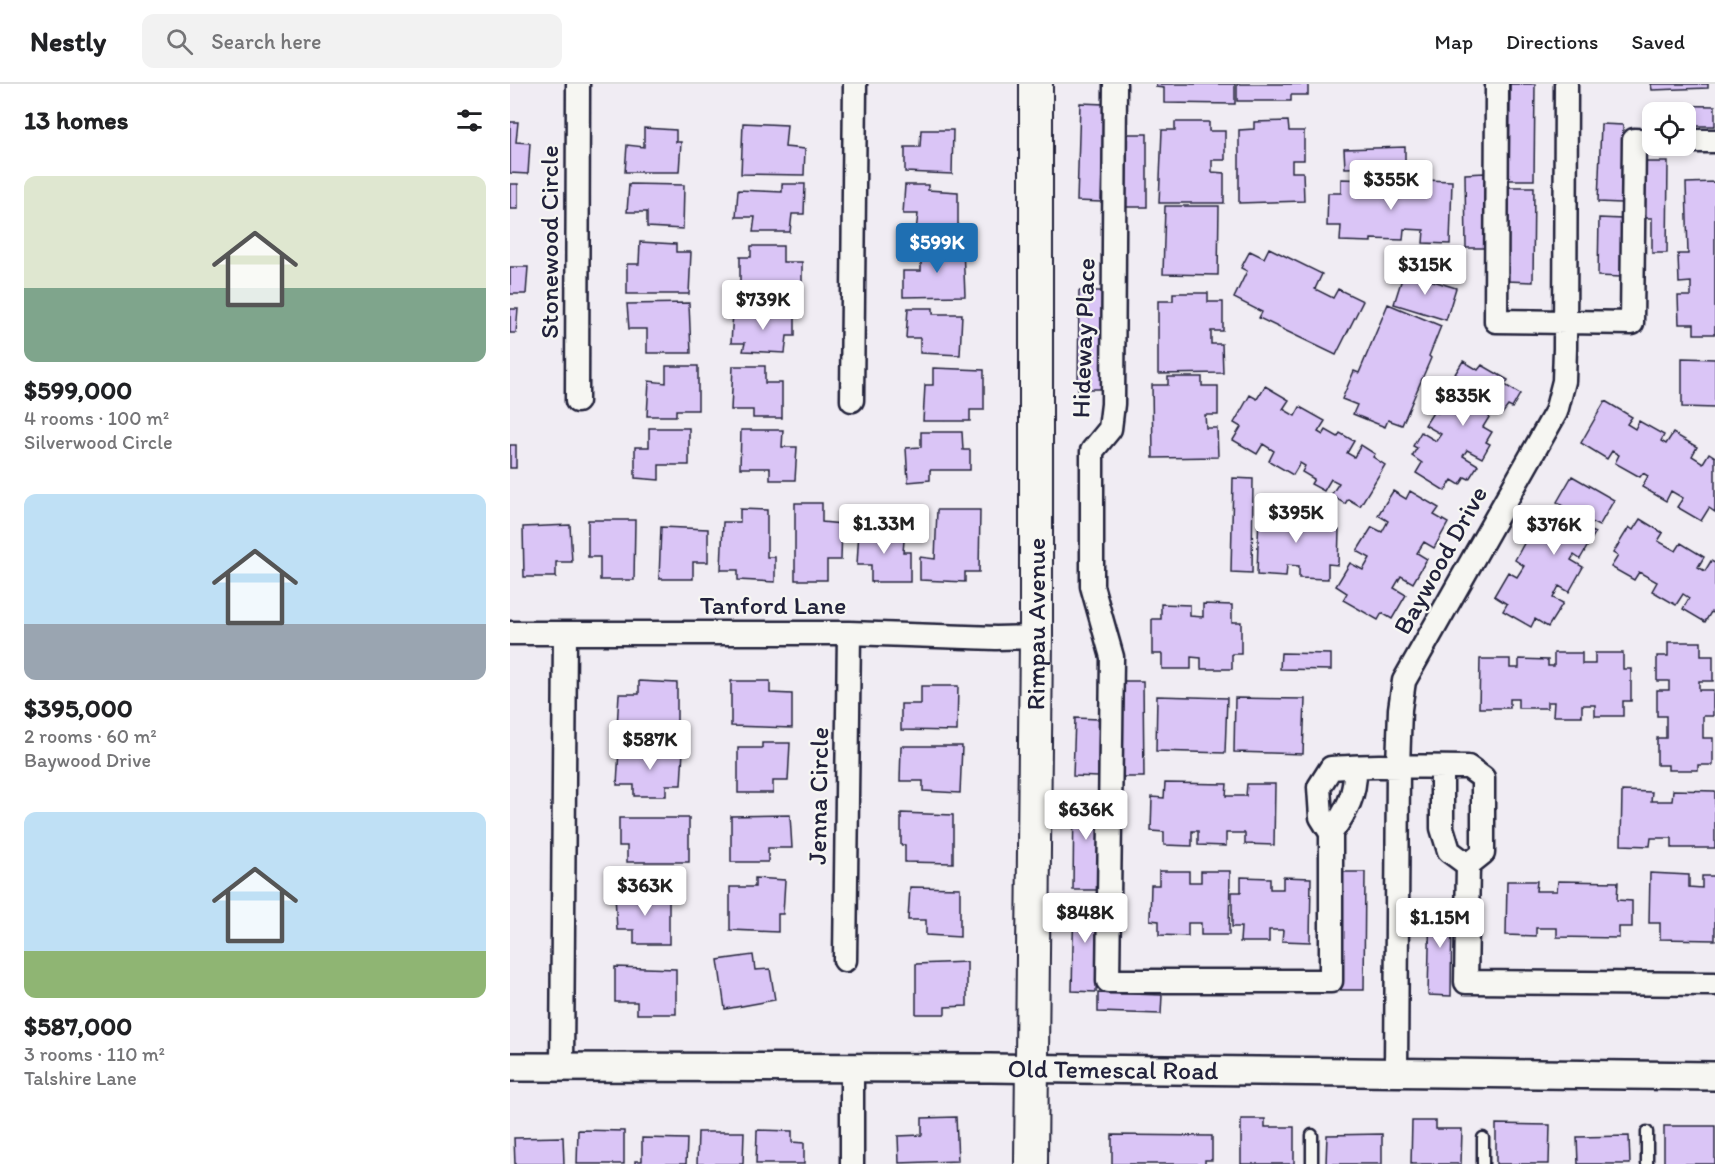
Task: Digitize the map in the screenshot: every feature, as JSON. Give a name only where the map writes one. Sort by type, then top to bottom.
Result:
[{"type":"main road","name":"Rimpau Avenue","points":[[1031,1164],[1036,84]]},
{"type":"street","name":"Stonewood Circle","points":[[577,401],[578,84]]},
{"type":"street","points":[[852,400],[855,84]]},
{"type":"street","name":"Hideway Place","points":[[1115,84],[1113,404],[1110,429],[1092,452],[1092,586],[1112,657],[1108,981],[1331,981],[1331,833]]},
{"type":"street","points":[[1497,84],[1496,321],[1632,323],[1634,140],[1642,140]]},
{"type":"street","name":"Baywood Drive","points":[[1396,1072],[1398,766],[1400,709],[1404,681],[1556,412],[1564,381],[1566,84]]},
{"type":"street","points":[[1696,141],[1715,141]]},
{"type":"street","name":"Tanford Lane","points":[[510,633],[849,633],[996,638],[1035,637]]},
{"type":"street","points":[[562,1067],[565,633]]},
{"type":"street","name":"Jenna Circle","points":[[845,960],[849,633]]},
{"type":"street","points":[[1355,767],[1351,800],[1331,833],[1321,817],[1319,787],[1331,768],[1355,767],[1398,766],[1468,767],[1483,778],[1483,853],[1467,865]]},
{"type":"street","points":[[1442,767],[1442,828],[1449,851],[1467,865]]},
{"type":"street","points":[[1467,865],[1466,982],[1715,984]]},
{"type":"street","name":"Old Temescal Road","points":[[510,1067],[1031,1068],[1715,1076]]},
{"type":"street","points":[[852,1067],[852,1164]]},
{"type":"lane","points":[[1647,1132],[1647,1164]]},
{"type":"lane","points":[[1312,1135],[1312,1164]]},
{"type":"lane","points":[[1483,1138],[1483,1164]]},
{"type":"building","points":[[1156,84],[1235,84],[1235,104],[1164,103],[1164,88],[1156,87]]},
{"type":"building","points":[[1237,84],[1308,84],[1308,95],[1291,95],[1291,101],[1237,101]]},
{"type":"building","points":[[1510,84],[1535,84],[1534,180],[1509,180]]},
{"type":"building","points":[[1651,84],[1708,84],[1708,88],[1652,90]]},
{"type":"building","points":[[1080,103],[1104,104],[1101,202],[1077,201]]},
{"type":"building","points":[[1696,106],[1715,106],[1715,126],[1696,126]]},
{"type":"building","points":[[1288,121],[1289,131],[1304,131],[1304,160],[1292,160],[1292,172],[1303,172],[1304,201],[1239,203],[1239,130],[1254,129],[1254,122]]},
{"type":"building","points":[[510,122],[518,122],[516,142],[530,143],[528,174],[510,173]]},
{"type":"building","points":[[1175,122],[1209,122],[1209,131],[1225,131],[1225,160],[1212,160],[1212,172],[1224,173],[1224,203],[1159,203],[1162,130],[1175,130]]},
{"type":"building","points":[[743,123],[787,125],[785,147],[805,149],[804,175],[741,174]]},
{"type":"building","points":[[1601,124],[1623,125],[1621,203],[1598,202]]},
{"type":"building","points":[[644,128],[676,130],[676,142],[681,142],[679,172],[625,172],[627,145],[644,147]]},
{"type":"building","points":[[921,130],[953,130],[952,174],[905,172],[905,147],[920,147]]},
{"type":"building","points":[[1126,134],[1147,134],[1147,207],[1126,207]]},
{"type":"building","points":[[1405,147],[1405,166],[1345,168],[1344,149]]},
{"type":"building","points":[[1645,162],[1668,162],[1667,253],[1652,253],[1652,218],[1644,218]]},
{"type":"building","points":[[1485,173],[1486,248],[1466,248],[1465,174]]},
{"type":"building","points":[[1341,179],[1404,181],[1403,193],[1423,194],[1424,180],[1452,181],[1450,244],[1423,243],[1424,230],[1404,229],[1403,240],[1340,241],[1341,226],[1327,226],[1328,193],[1341,193]]},
{"type":"building","points":[[1715,182],[1715,334],[1694,334],[1694,324],[1679,324],[1678,296],[1691,296],[1691,282],[1679,283],[1678,254],[1688,254],[1686,183]]},
{"type":"building","points":[[510,184],[518,184],[518,209],[510,209]]},
{"type":"building","points":[[629,184],[684,185],[683,229],[647,227],[647,212],[627,212]]},
{"type":"building","points":[[782,184],[805,184],[804,214],[792,214],[790,232],[753,232],[755,217],[736,217],[738,190],[782,192]]},
{"type":"building","points":[[905,185],[928,185],[928,190],[958,192],[958,231],[916,231],[918,214],[903,214]]},
{"type":"building","points":[[1509,187],[1534,187],[1533,282],[1507,281]]},
{"type":"building","points":[[1165,206],[1219,206],[1218,275],[1163,274]]},
{"type":"building","points":[[1599,218],[1622,219],[1621,277],[1598,276]]},
{"type":"building","points":[[640,242],[676,244],[676,252],[691,252],[689,294],[627,294],[627,264],[639,264]]},
{"type":"building","points":[[751,246],[783,246],[783,262],[802,262],[802,297],[773,296],[773,288],[740,288],[740,257],[751,257]]},
{"type":"building","points":[[921,247],[963,247],[965,296],[903,297],[903,271],[921,271]]},
{"type":"building","points":[[1269,248],[1322,274],[1315,289],[1333,298],[1338,289],[1363,301],[1336,355],[1259,318],[1262,312],[1234,298],[1247,271],[1241,268],[1250,251],[1264,258]]},
{"type":"building","points":[[510,267],[528,267],[526,294],[510,294]]},
{"type":"building","points":[[1404,272],[1456,288],[1446,320],[1394,304]]},
{"type":"building","points":[[1079,291],[1102,291],[1101,389],[1078,389]]},
{"type":"building","points":[[1173,293],[1208,293],[1208,302],[1223,302],[1223,331],[1211,331],[1211,344],[1222,344],[1223,373],[1158,374],[1158,301],[1173,301]]},
{"type":"building","points":[[689,303],[691,353],[647,353],[647,329],[629,329],[627,304]]},
{"type":"building","points":[[1388,304],[1441,326],[1429,356],[1431,358],[1402,425],[1388,420],[1385,427],[1353,414],[1357,405],[1342,399],[1354,371],[1359,373]]},
{"type":"building","points":[[908,308],[933,308],[933,314],[962,314],[960,355],[920,353],[920,338],[906,338]]},
{"type":"building","points":[[510,309],[518,309],[516,333],[510,333]]},
{"type":"building","points":[[733,312],[795,314],[795,336],[787,336],[785,353],[743,351],[745,343],[731,343]]},
{"type":"building","points":[[1682,358],[1715,359],[1715,408],[1682,407]]},
{"type":"building","points":[[1463,361],[1478,370],[1482,365],[1508,380],[1505,385],[1520,394],[1512,408],[1508,406],[1502,414],[1494,409],[1483,427],[1492,432],[1486,442],[1490,444],[1482,458],[1467,450],[1463,456],[1478,465],[1469,479],[1465,477],[1460,485],[1452,480],[1445,491],[1416,473],[1422,463],[1412,456],[1417,448],[1413,446],[1421,432],[1436,441],[1441,434],[1425,425],[1434,411],[1438,413],[1443,404],[1452,409],[1463,391],[1454,386],[1460,377],[1455,374]]},
{"type":"building","points":[[666,366],[698,366],[698,410],[676,410],[676,416],[647,416],[649,381],[666,383]]},
{"type":"building","points":[[733,366],[765,366],[765,383],[782,383],[782,418],[753,418],[753,410],[731,410]]},
{"type":"building","points":[[933,368],[984,370],[984,410],[970,410],[970,421],[923,421],[925,385],[933,385]]},
{"type":"building","points":[[1168,377],[1202,377],[1202,386],[1218,386],[1218,415],[1205,415],[1206,428],[1217,428],[1218,457],[1153,458],[1152,385],[1168,385]]},
{"type":"building","points":[[1265,386],[1289,400],[1283,409],[1295,416],[1300,407],[1325,421],[1318,432],[1323,435],[1326,430],[1338,437],[1340,433],[1354,441],[1347,453],[1354,457],[1361,445],[1375,454],[1373,457],[1385,465],[1360,506],[1348,499],[1345,504],[1331,495],[1339,483],[1331,479],[1324,491],[1311,484],[1314,479],[1302,472],[1305,466],[1300,463],[1293,475],[1269,461],[1274,451],[1263,444],[1257,454],[1233,440],[1241,427],[1234,423],[1250,395],[1257,399]]},
{"type":"building","points":[[1605,401],[1632,417],[1627,424],[1635,429],[1639,421],[1664,435],[1661,441],[1666,444],[1673,433],[1697,447],[1692,456],[1703,463],[1709,453],[1715,457],[1715,512],[1709,508],[1701,521],[1677,507],[1683,498],[1671,491],[1666,501],[1642,487],[1648,476],[1643,473],[1640,477],[1615,463],[1619,455],[1612,451],[1607,459],[1581,443]]},
{"type":"building","points":[[649,428],[689,428],[689,465],[659,465],[659,480],[635,478],[635,447],[649,447]]},
{"type":"building","points":[[741,430],[783,430],[782,447],[797,447],[795,480],[770,480],[770,468],[740,468]]},
{"type":"building","points":[[921,432],[962,432],[963,450],[970,450],[970,470],[930,470],[930,480],[908,482],[906,448],[921,447]]},
{"type":"building","points":[[510,445],[516,445],[516,468],[510,468]]},
{"type":"building","points":[[1572,476],[1614,500],[1599,526],[1591,522],[1587,529],[1595,533],[1580,559],[1574,555],[1571,560],[1583,567],[1569,592],[1559,586],[1553,598],[1563,603],[1548,627],[1535,619],[1531,627],[1503,611],[1507,604],[1494,596],[1508,572],[1517,577],[1524,566],[1515,560],[1528,536],[1540,543],[1543,538],[1538,535],[1552,509],[1560,514],[1564,507],[1557,502]]},
{"type":"building","points":[[1233,478],[1253,479],[1252,573],[1231,572]]},
{"type":"building","points":[[1393,491],[1406,499],[1410,491],[1439,508],[1434,515],[1448,523],[1434,548],[1424,542],[1417,553],[1427,559],[1413,583],[1401,576],[1394,588],[1406,595],[1392,619],[1382,613],[1378,620],[1343,600],[1347,593],[1336,586],[1350,563],[1363,570],[1370,558],[1357,551],[1372,527],[1382,532],[1388,521],[1378,515]]},
{"type":"building","points":[[795,503],[822,503],[822,522],[842,524],[841,560],[827,560],[827,580],[795,580]]},
{"type":"building","points":[[740,509],[767,510],[767,557],[775,557],[775,582],[738,580],[738,570],[721,570],[723,522],[740,522]]},
{"type":"building","points":[[937,510],[980,510],[979,572],[965,572],[965,582],[920,580],[920,557],[935,559]]},
{"type":"building","points":[[1259,511],[1332,515],[1331,530],[1339,530],[1338,565],[1328,564],[1328,579],[1299,578],[1299,566],[1287,565],[1286,577],[1257,575]]},
{"type":"building","points":[[1640,519],[1663,533],[1658,541],[1676,551],[1681,543],[1704,557],[1698,567],[1705,571],[1711,561],[1715,563],[1715,614],[1711,612],[1705,622],[1683,609],[1689,598],[1683,594],[1676,605],[1652,591],[1657,582],[1639,572],[1634,580],[1611,567],[1618,556],[1613,553],[1629,527],[1633,530]]},
{"type":"building","points":[[588,520],[635,520],[634,580],[600,580],[600,557],[588,557]]},
{"type":"building","points":[[570,525],[572,562],[556,562],[556,577],[524,577],[523,527]]},
{"type":"building","points":[[661,527],[708,529],[708,562],[693,562],[693,579],[659,579]]},
{"type":"building","points":[[859,529],[905,530],[903,552],[910,552],[910,582],[871,582],[871,565],[857,565]]},
{"type":"building","points":[[1161,604],[1190,605],[1190,616],[1203,617],[1203,604],[1232,605],[1232,622],[1241,622],[1241,654],[1232,654],[1232,669],[1201,669],[1201,658],[1191,657],[1191,669],[1162,669],[1162,654],[1152,654],[1152,619],[1161,619]]},
{"type":"building","points":[[1668,642],[1701,642],[1701,656],[1713,656],[1713,681],[1699,681],[1699,690],[1713,690],[1713,716],[1703,716],[1703,738],[1713,738],[1713,765],[1698,765],[1698,770],[1668,770],[1668,765],[1657,765],[1657,738],[1666,738],[1666,716],[1657,716],[1657,690],[1669,690],[1669,681],[1657,681],[1657,656],[1668,656]]},
{"type":"building","points":[[1281,653],[1331,654],[1331,670],[1280,669]]},
{"type":"building","points":[[1554,653],[1582,653],[1582,664],[1595,664],[1595,653],[1623,653],[1623,669],[1631,669],[1631,701],[1623,701],[1623,716],[1595,716],[1595,705],[1582,705],[1582,716],[1553,716],[1554,702],[1547,702],[1547,708],[1518,708],[1518,699],[1510,699],[1510,708],[1479,708],[1480,659],[1510,659],[1510,668],[1519,668],[1519,659],[1548,660],[1548,666],[1554,666]]},
{"type":"building","points":[[639,681],[677,683],[677,730],[617,728],[619,694],[639,694]]},
{"type":"building","points":[[731,681],[770,681],[770,693],[792,694],[792,728],[731,726]]},
{"type":"building","points":[[1121,681],[1143,681],[1144,777],[1122,777]]},
{"type":"building","points":[[921,686],[958,686],[957,731],[901,730],[901,704],[921,704]]},
{"type":"building","points":[[1157,696],[1227,698],[1225,753],[1156,751]]},
{"type":"building","points":[[1235,698],[1305,699],[1303,754],[1234,752]]},
{"type":"building","points":[[1075,718],[1099,719],[1098,777],[1073,776]]},
{"type":"building","points":[[762,743],[790,743],[788,781],[773,781],[773,793],[738,793],[738,748],[762,748]]},
{"type":"building","points":[[901,746],[962,746],[960,793],[923,791],[923,781],[900,781]]},
{"type":"building","points":[[619,749],[683,751],[681,785],[666,785],[666,796],[634,796],[634,785],[617,785]]},
{"type":"building","points":[[1165,783],[1227,784],[1226,796],[1246,796],[1247,784],[1275,784],[1274,845],[1245,844],[1245,833],[1226,833],[1226,846],[1198,845],[1198,831],[1192,831],[1192,846],[1164,845],[1164,832],[1151,831],[1152,797],[1164,798]]},
{"type":"building","points":[[1673,790],[1715,791],[1715,848],[1672,848],[1672,838],[1651,838],[1650,846],[1621,845],[1622,791],[1652,792],[1651,801],[1672,801]]},
{"type":"building","points":[[1074,793],[1099,793],[1098,890],[1073,890]]},
{"type":"building","points":[[901,813],[953,815],[953,863],[905,862],[905,845],[901,845]]},
{"type":"building","points":[[790,815],[792,848],[768,848],[768,862],[731,862],[731,816]]},
{"type":"building","points":[[619,818],[689,818],[689,862],[627,862],[627,846],[619,846]]},
{"type":"building","points":[[1159,871],[1189,871],[1189,882],[1201,882],[1201,871],[1230,871],[1229,935],[1201,935],[1201,923],[1188,923],[1188,936],[1159,935],[1159,921],[1150,920],[1151,885],[1159,885]]},
{"type":"building","points":[[1342,872],[1365,872],[1364,990],[1341,990]]},
{"type":"building","points":[[1650,873],[1689,875],[1689,887],[1702,888],[1702,876],[1715,876],[1715,940],[1660,939],[1660,923],[1649,923]]},
{"type":"building","points":[[1241,877],[1270,878],[1270,889],[1283,889],[1283,877],[1311,878],[1310,942],[1282,941],[1283,930],[1269,930],[1269,942],[1240,942],[1241,927],[1232,927],[1232,892],[1241,892]]},
{"type":"building","points":[[755,878],[785,880],[783,914],[778,914],[778,932],[730,930],[730,887],[755,887]]},
{"type":"building","points":[[1507,881],[1537,881],[1536,891],[1557,891],[1558,881],[1618,882],[1617,900],[1632,901],[1632,927],[1619,927],[1619,938],[1557,937],[1557,928],[1536,928],[1536,936],[1506,935]]},
{"type":"building","points":[[910,887],[960,888],[960,937],[926,935],[926,920],[908,920]]},
{"type":"building","points":[[669,893],[669,944],[634,944],[634,930],[617,930],[615,895]]},
{"type":"building","points":[[1074,897],[1099,898],[1096,992],[1072,991]]},
{"type":"building","points":[[1430,902],[1452,902],[1451,996],[1428,995]]},
{"type":"building","points":[[753,955],[755,970],[770,969],[775,1000],[725,1009],[718,960]]},
{"type":"building","points":[[967,962],[967,1006],[945,1007],[945,1014],[916,1014],[916,964]]},
{"type":"building","points":[[615,967],[676,969],[676,1014],[637,1014],[637,1002],[615,1002]]},
{"type":"building","points":[[1098,993],[1162,995],[1161,1014],[1098,1012]]},
{"type":"building","points":[[956,1117],[958,1161],[899,1163],[898,1136],[922,1135],[922,1118]]},
{"type":"building","points":[[1241,1119],[1265,1119],[1265,1127],[1294,1127],[1294,1164],[1241,1164]]},
{"type":"building","points":[[1412,1121],[1436,1121],[1436,1129],[1462,1129],[1461,1164],[1411,1164]]},
{"type":"building","points":[[1496,1124],[1550,1125],[1549,1164],[1496,1164]]},
{"type":"building","points":[[1664,1126],[1715,1126],[1715,1164],[1664,1164]]},
{"type":"building","points":[[578,1130],[624,1131],[624,1164],[577,1164]]},
{"type":"building","points":[[757,1130],[792,1131],[792,1142],[804,1143],[804,1164],[756,1164]]},
{"type":"building","points":[[698,1132],[744,1132],[743,1164],[697,1164]]},
{"type":"building","points":[[1382,1134],[1382,1164],[1326,1164],[1327,1135]]},
{"type":"building","points":[[1112,1135],[1212,1136],[1212,1160],[1205,1160],[1205,1164],[1112,1164]]},
{"type":"building","points":[[1629,1136],[1630,1164],[1578,1164],[1577,1137]]},
{"type":"building","points":[[563,1137],[564,1164],[515,1164],[514,1138]]},
{"type":"building","points":[[642,1138],[687,1139],[686,1164],[635,1164],[635,1161],[642,1161]]}]
